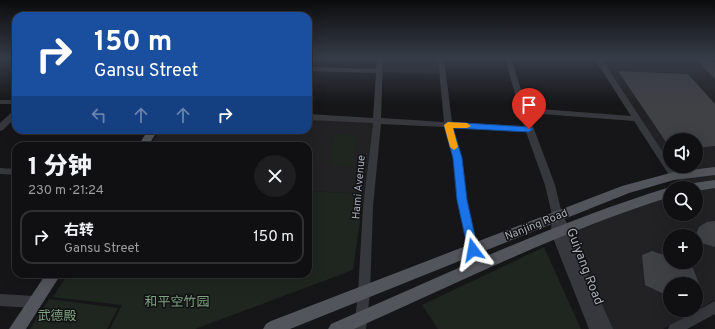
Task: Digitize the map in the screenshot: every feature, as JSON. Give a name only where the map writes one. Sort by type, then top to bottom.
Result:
[{"type":"main road","name":"Nanjing Road","points":[[271,329],[626,189],[674,176],[715,171]]},
{"type":"main road","points":[[703,186],[715,184]]},
{"type":"main road","name":"Nanjing Road","points":[[336,329],[360,324],[560,231],[663,194]]},
{"type":"main road","points":[[17,329],[51,278]]},
{"type":"street","name":"Hami Avenue","points":[[360,324],[364,293],[368,207],[377,120],[379,73]]},
{"type":"street","points":[[443,73],[448,125],[457,158],[462,200],[473,250]]},
{"type":"street","name":"Guiyang Road","points":[[513,73],[529,129],[550,185],[560,231],[595,329]]},
{"type":"street","points":[[607,73],[674,176]]},
{"type":"street","points":[[0,102],[12,102]]},
{"type":"street","points":[[524,110],[638,119]]},
{"type":"street","points":[[0,128],[12,117]]},
{"type":"street","points":[[312,117],[529,129]]},
{"type":"street","points":[[0,171],[12,172]]},
{"type":"street","name":"Guiyang Road","points":[[560,231],[571,247],[607,329]]},
{"type":"street","points":[[0,300],[34,302]]},
{"type":"street","points":[[674,329],[715,307]]},
{"type":"shaded area","points":[[609,73],[715,73],[715,300],[703,307],[703,277],[663,277],[663,317],[685,317],[663,329],[601,329],[564,234],[663,196],[663,221],[703,221],[703,181],[680,181],[675,173],[703,173],[703,133],[663,133],[663,155]]},
{"type":"shaded area","points":[[312,119],[373,122],[364,194],[312,191],[312,142],[152,142],[158,134],[312,134]]},
{"type":"green space","points":[[334,134],[356,135],[353,166],[329,165]]},
{"type":"green space","name":"和平空竹园","points":[[312,191],[364,194],[353,270],[195,329],[110,329],[122,305],[53,297],[65,278],[312,278]]},
{"type":"green space","points":[[544,247],[581,329],[438,329],[422,305]]},
{"type":"green space","name":"武德殿","points":[[49,299],[118,308],[107,329],[30,329]]},
{"type":"building","points":[[620,73],[688,74],[715,104],[715,146],[703,147],[703,133],[663,133],[663,138]]},
{"type":"building","points":[[709,73],[715,73],[715,79]]},
{"type":"building","points":[[715,221],[715,247],[703,243],[703,229],[698,229],[707,222]]},
{"type":"building","points":[[652,251],[663,255],[663,269],[693,269],[696,277],[663,277],[663,294],[645,285],[642,255]]},
{"type":"slow traffic","points":[[454,147],[448,125],[467,126]]},
{"type":"route","points":[[473,250],[462,200],[457,158],[448,125],[529,129]]}]
